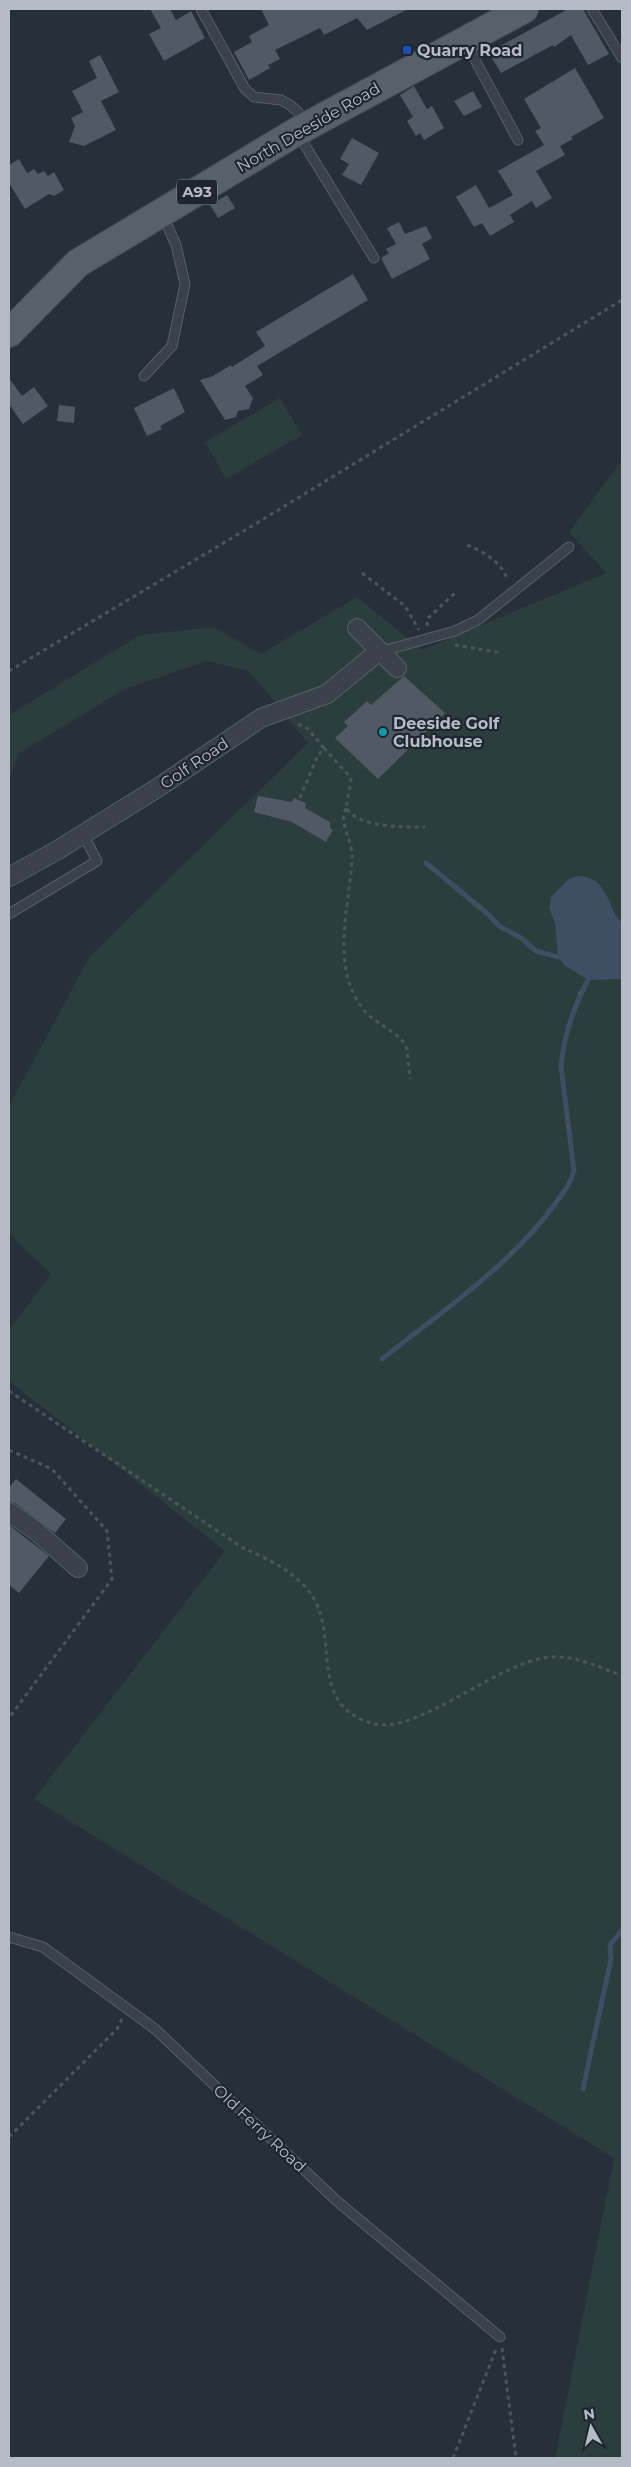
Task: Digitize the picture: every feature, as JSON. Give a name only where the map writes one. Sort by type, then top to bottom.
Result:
[{"type":"main road","name":"North Deeside Road","points":[[9,333],[78,263],[301,129],[524,9]]},
{"type":"street","points":[[358,628],[378,652],[397,668]]},
{"type":"street","name":"Golf Road","points":[[9,877],[83,834],[261,718],[327,694],[378,652]]},
{"type":"street","points":[[9,1512],[35,1530],[78,1568]]},
{"type":"lane","points":[[201,9],[245,89],[254,97],[281,100],[298,112],[301,129],[374,258]]},
{"type":"lane","points":[[592,9],[622,58]]},
{"type":"lane","points":[[464,40],[518,140]]},
{"type":"lane","points":[[144,376],[172,346],[185,284],[176,245],[162,213]]},
{"type":"lane","points":[[378,652],[454,631],[478,620],[569,546]]},
{"type":"lane","points":[[9,914],[97,861],[83,834]]},
{"type":"lane","name":"Old Ferry Road","points":[[9,1937],[43,1947],[156,2029],[338,2202],[500,2337]]},
{"type":"path","points":[[9,670],[257,524],[622,300]]},
{"type":"path","points":[[467,545],[490,555],[498,562],[509,583],[507,596]]},
{"type":"path","points":[[362,573],[404,606],[425,639],[502,653]]},
{"type":"path","points":[[425,639],[428,618],[455,593]]},
{"type":"path","points":[[274,714],[281,722],[300,724],[308,728],[351,780],[346,808],[342,816],[349,838],[352,858],[343,943],[347,974],[350,986],[363,1009],[404,1043],[407,1049],[410,1079]]},
{"type":"path","points":[[299,800],[318,755],[324,748]]},
{"type":"path","points":[[346,808],[357,819],[403,827],[425,827]]},
{"type":"path","points":[[578,992],[584,995]]},
{"type":"path","points":[[566,1126],[572,1125]]},
{"type":"path","points":[[510,1251],[515,1256]]},
{"type":"path","points":[[9,1391],[243,1548],[277,1564],[307,1589],[318,1606],[324,1635],[326,1661],[334,1694],[343,1705],[363,1720],[386,1725],[414,1717],[521,1664],[550,1657],[578,1661],[622,1676]]},
{"type":"path","points":[[9,2137],[117,2029],[127,2009]]},
{"type":"path","points":[[453,2458],[500,2337]]},
{"type":"path","points":[[500,2337],[516,2458]]},
{"type":"shaded area","points":[[280,398],[302,435],[226,479],[205,442]]},
{"type":"shaded area","points":[[622,460],[622,2458],[555,2458],[614,2158],[34,1799],[225,1551],[9,1381],[9,1330],[51,1274],[9,1234],[9,1106],[90,956],[308,743],[249,671],[207,661],[125,689],[18,754],[9,781],[9,715],[140,635],[213,627],[261,654],[357,597],[422,650],[606,573],[569,532]]},
{"type":"water","points":[[577,876],[592,879],[598,883],[622,923],[622,979],[588,980],[564,965],[558,957],[555,923],[549,908],[551,897],[569,879]]},
{"type":"building","points":[[150,9],[170,9],[176,20],[191,11],[205,38],[164,61],[149,34],[161,28]]},
{"type":"building","points":[[261,9],[408,9],[367,30],[357,18],[324,35],[320,28],[275,50],[280,59],[268,65],[270,68],[249,80],[234,52],[252,42],[249,36],[269,25]]},
{"type":"building","points":[[568,9],[583,9],[609,54],[588,65],[571,35],[554,47],[553,45],[501,73],[490,55],[501,49],[500,46]]},
{"type":"building","points":[[100,55],[119,92],[101,101],[116,130],[84,146],[69,142],[75,126],[71,118],[83,112],[72,91],[97,78],[89,61]]},
{"type":"building","points":[[575,68],[604,118],[571,137],[573,139],[560,146],[565,155],[536,171],[552,198],[536,208],[532,201],[510,215],[514,222],[490,236],[482,223],[474,227],[456,197],[476,185],[489,208],[513,195],[498,171],[544,145],[535,131],[541,128],[524,99]]},
{"type":"building","points":[[414,86],[427,109],[432,106],[444,128],[424,140],[420,133],[416,136],[407,121],[413,117],[400,95]]},
{"type":"building","points":[[473,91],[482,107],[464,116],[454,101]]},
{"type":"building","points":[[352,138],[379,153],[361,185],[342,175],[349,164],[340,159]]},
{"type":"building","points":[[19,159],[27,173],[34,169],[38,174],[44,171],[48,176],[54,172],[64,190],[54,196],[49,194],[25,209],[9,183],[9,165]]},
{"type":"building","points":[[227,195],[235,208],[218,218],[210,205]]},
{"type":"building","points":[[399,222],[405,234],[426,226],[432,238],[422,244],[430,259],[392,279],[381,258],[389,253],[386,249],[396,244],[387,228]]},
{"type":"building","points":[[353,274],[368,300],[257,366],[263,375],[245,386],[253,398],[249,409],[238,411],[236,417],[225,420],[200,380],[213,376],[231,365],[232,367],[265,346],[256,332]]},
{"type":"building","points":[[9,378],[22,396],[34,387],[48,406],[23,424],[9,404]]},
{"type":"building","points":[[174,388],[185,412],[160,426],[162,429],[147,436],[134,408]]},
{"type":"building","points":[[59,405],[75,407],[74,423],[57,421]]},
{"type":"building","name":"Deeside Golf Clubhouse","points":[[404,676],[445,713],[378,779],[335,738],[348,726],[344,722],[367,701],[371,705]]},
{"type":"building","points":[[258,796],[292,802],[294,798],[306,803],[305,808],[330,822],[330,828],[333,830],[326,842],[292,822],[254,812]]},
{"type":"building","points":[[16,1479],[66,1519],[55,1533],[15,1503],[9,1502],[9,1487]]},
{"type":"building","points":[[9,1525],[49,1556],[19,1593],[9,1585]]},
{"type":"waterway","points":[[426,863],[488,914],[499,926],[521,938],[536,951],[558,957]]},
{"type":"waterway","points":[[382,1359],[496,1268],[537,1226],[569,1184],[574,1171],[561,1066],[564,1043],[570,1022],[588,980]]},
{"type":"waterway","points":[[583,2089],[611,1959],[610,1945],[622,1930]]},
{"type":"place","name":"Quarry Road","points":[[407,50]]},
{"type":"place","name":"Deeside Golf Clubhouse","points":[[383,732]]}]
